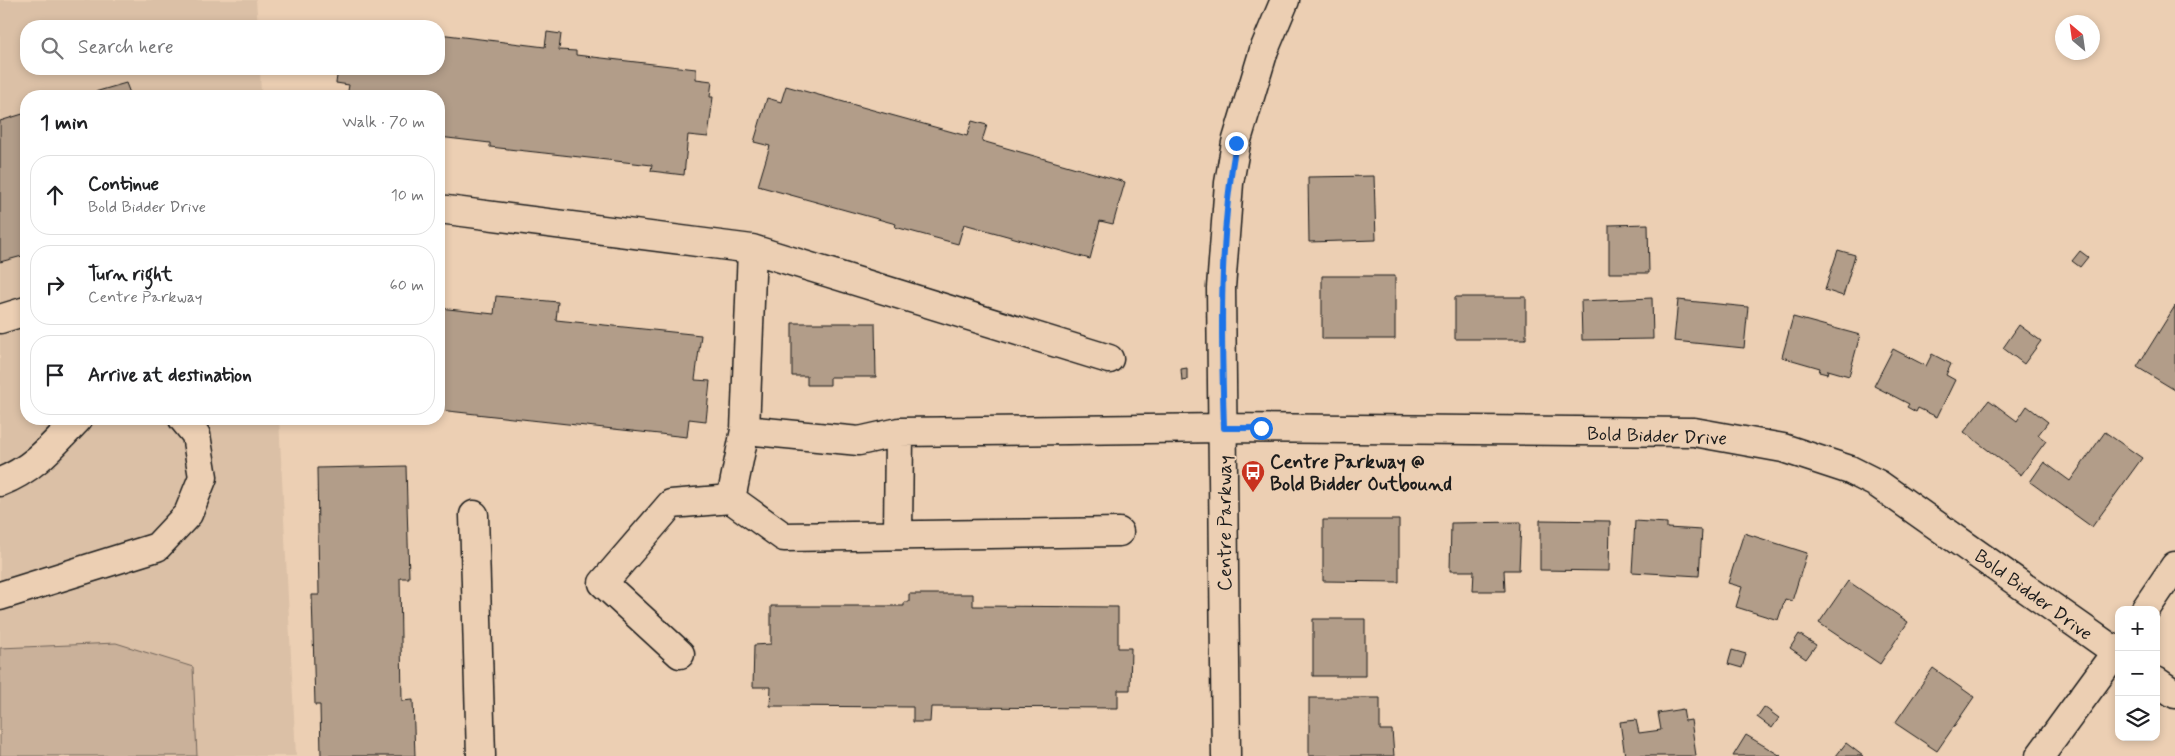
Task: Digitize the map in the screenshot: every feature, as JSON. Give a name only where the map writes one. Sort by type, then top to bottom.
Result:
[{"type":"street","name":"Centre Parkway","points":[[1226,756],[1224,428],[1221,288],[1229,183],[1236,143],[1262,59],[1286,0]]},
{"type":"street","points":[[445,210],[752,249],[1109,359]]},
{"type":"street","points":[[731,499],[745,430],[752,249]]},
{"type":"street","points":[[0,319],[20,313]]},
{"type":"street","points":[[0,482],[18,475],[44,456],[72,425]]},
{"type":"street","points":[[0,596],[157,547],[188,514],[203,477],[191,425]]},
{"type":"street","name":"Bold Bidder Drive","points":[[745,430],[859,441],[899,432],[1224,428],[1694,432],[1783,448],[1850,470],[1878,484],[2115,649]]},
{"type":"street","points":[[898,535],[899,432]]},
{"type":"street","points":[[680,654],[602,583],[670,504],[731,499],[784,536],[1119,532]]},
{"type":"street","points":[[474,515],[481,756]]},
{"type":"street","points":[[2148,606],[2175,566]]},
{"type":"street","points":[[2040,756],[2115,655]]},
{"type":"street","points":[[2160,684],[2175,694]]},
{"type":"shaded area","points":[[0,0],[256,0],[258,20],[20,20],[20,75],[260,75],[261,90],[20,90],[20,425],[279,425],[296,756],[0,756]]},
{"type":"shaded area","points":[[116,643],[193,667],[197,756],[0,756],[0,648]]},
{"type":"building","points":[[547,32],[561,34],[559,50],[576,51],[576,55],[696,69],[696,79],[712,81],[710,97],[713,97],[708,137],[688,135],[684,175],[651,171],[652,165],[490,147],[490,143],[445,138],[445,90],[348,90],[349,85],[336,83],[337,75],[445,75],[445,35],[545,47]]},
{"type":"building","points":[[126,83],[129,90],[102,90]]},
{"type":"building","points":[[786,86],[967,136],[972,121],[987,125],[982,141],[1125,182],[1113,224],[1100,221],[1090,259],[964,224],[958,244],[895,227],[896,224],[758,186],[770,146],[754,142],[767,98],[781,102]]},
{"type":"building","points":[[20,115],[20,257],[0,262],[0,121]]},
{"type":"building","points":[[1374,176],[1376,240],[1309,242],[1308,177]]},
{"type":"building","points":[[1648,224],[1649,273],[1609,273],[1609,225]]},
{"type":"building","points":[[1838,250],[1855,255],[1843,296],[1825,290]]},
{"type":"building","points":[[2080,251],[2088,257],[2080,267],[2072,261]]},
{"type":"building","points":[[1322,276],[1395,276],[1395,339],[1322,339]]},
{"type":"building","points":[[496,296],[558,302],[556,320],[701,335],[695,380],[710,381],[706,421],[689,419],[687,437],[445,411],[445,309],[494,314]]},
{"type":"building","points":[[1455,297],[1526,297],[1526,339],[1455,339]]},
{"type":"building","points":[[1652,298],[1653,339],[1582,340],[1581,301]]},
{"type":"building","points":[[1678,300],[1748,307],[1744,348],[1674,341]]},
{"type":"building","points":[[2175,306],[2175,390],[2137,367]]},
{"type":"building","points":[[1793,317],[1860,335],[1849,376],[1828,370],[1827,374],[1819,372],[1820,368],[1782,357]]},
{"type":"building","points":[[792,323],[875,323],[876,377],[830,377],[830,385],[807,385],[807,376],[792,376]]},
{"type":"building","points":[[2019,325],[2041,341],[2024,364],[2003,348]]},
{"type":"building","points":[[1893,349],[1926,366],[1932,354],[1951,364],[1946,375],[1955,380],[1937,417],[1918,408],[1916,412],[1907,407],[1909,404],[1874,386]]},
{"type":"building","points":[[1187,368],[1187,380],[1182,381],[1181,369]]},
{"type":"building","points":[[1989,400],[2017,421],[2027,406],[2048,422],[2038,435],[2046,441],[2021,475],[1964,432]]},
{"type":"building","points":[[2105,432],[2142,458],[2092,527],[2030,482],[2044,462],[2070,481]]},
{"type":"building","points":[[406,466],[409,578],[400,578],[402,701],[413,700],[415,756],[321,756],[320,705],[315,705],[312,595],[319,595],[317,468]]},
{"type":"building","points":[[1323,520],[1399,520],[1399,582],[1323,581]]},
{"type":"building","points":[[1540,520],[1610,521],[1609,571],[1540,570]]},
{"type":"building","points":[[1635,521],[1667,523],[1667,528],[1702,530],[1699,576],[1632,572]]},
{"type":"building","points":[[1521,522],[1519,570],[1504,570],[1505,591],[1473,591],[1474,571],[1450,571],[1451,523]]},
{"type":"building","points":[[1744,533],[1807,553],[1792,601],[1785,599],[1778,620],[1736,607],[1742,587],[1728,583]]},
{"type":"building","points":[[1848,581],[1908,622],[1880,664],[1819,623]]},
{"type":"building","points":[[909,594],[973,594],[973,606],[1118,607],[1118,648],[1131,648],[1130,690],[1118,690],[1118,708],[931,707],[930,722],[913,722],[913,707],[770,706],[771,687],[753,687],[754,645],[771,644],[771,606],[904,606],[904,602],[909,602]]},
{"type":"building","points":[[1313,619],[1365,619],[1365,676],[1313,676]]},
{"type":"building","points":[[1799,634],[1816,645],[1806,659],[1790,648]]},
{"type":"building","points":[[1732,650],[1746,654],[1742,668],[1728,664]]},
{"type":"building","points":[[1933,668],[1974,697],[1937,751],[1895,723]]},
{"type":"building","points":[[1309,698],[1380,698],[1380,730],[1392,730],[1394,756],[1309,756]]},
{"type":"building","points":[[1764,707],[1779,718],[1772,728],[1757,717]]},
{"type":"building","points":[[1683,709],[1685,721],[1691,720],[1696,756],[1625,756],[1620,722],[1636,720],[1639,733],[1661,730],[1658,713]]},
{"type":"building","points":[[1746,735],[1781,756],[1733,756]]},
{"type":"building","points":[[1846,743],[1863,756],[1836,756]]},
{"type":"place","name":"Centre Parkway @ Bold Bidder Outbound","points":[[1253,493]]},
{"type":"route","points":[[1236,143],[1229,183],[1221,288],[1224,428],[1261,428]]}]
